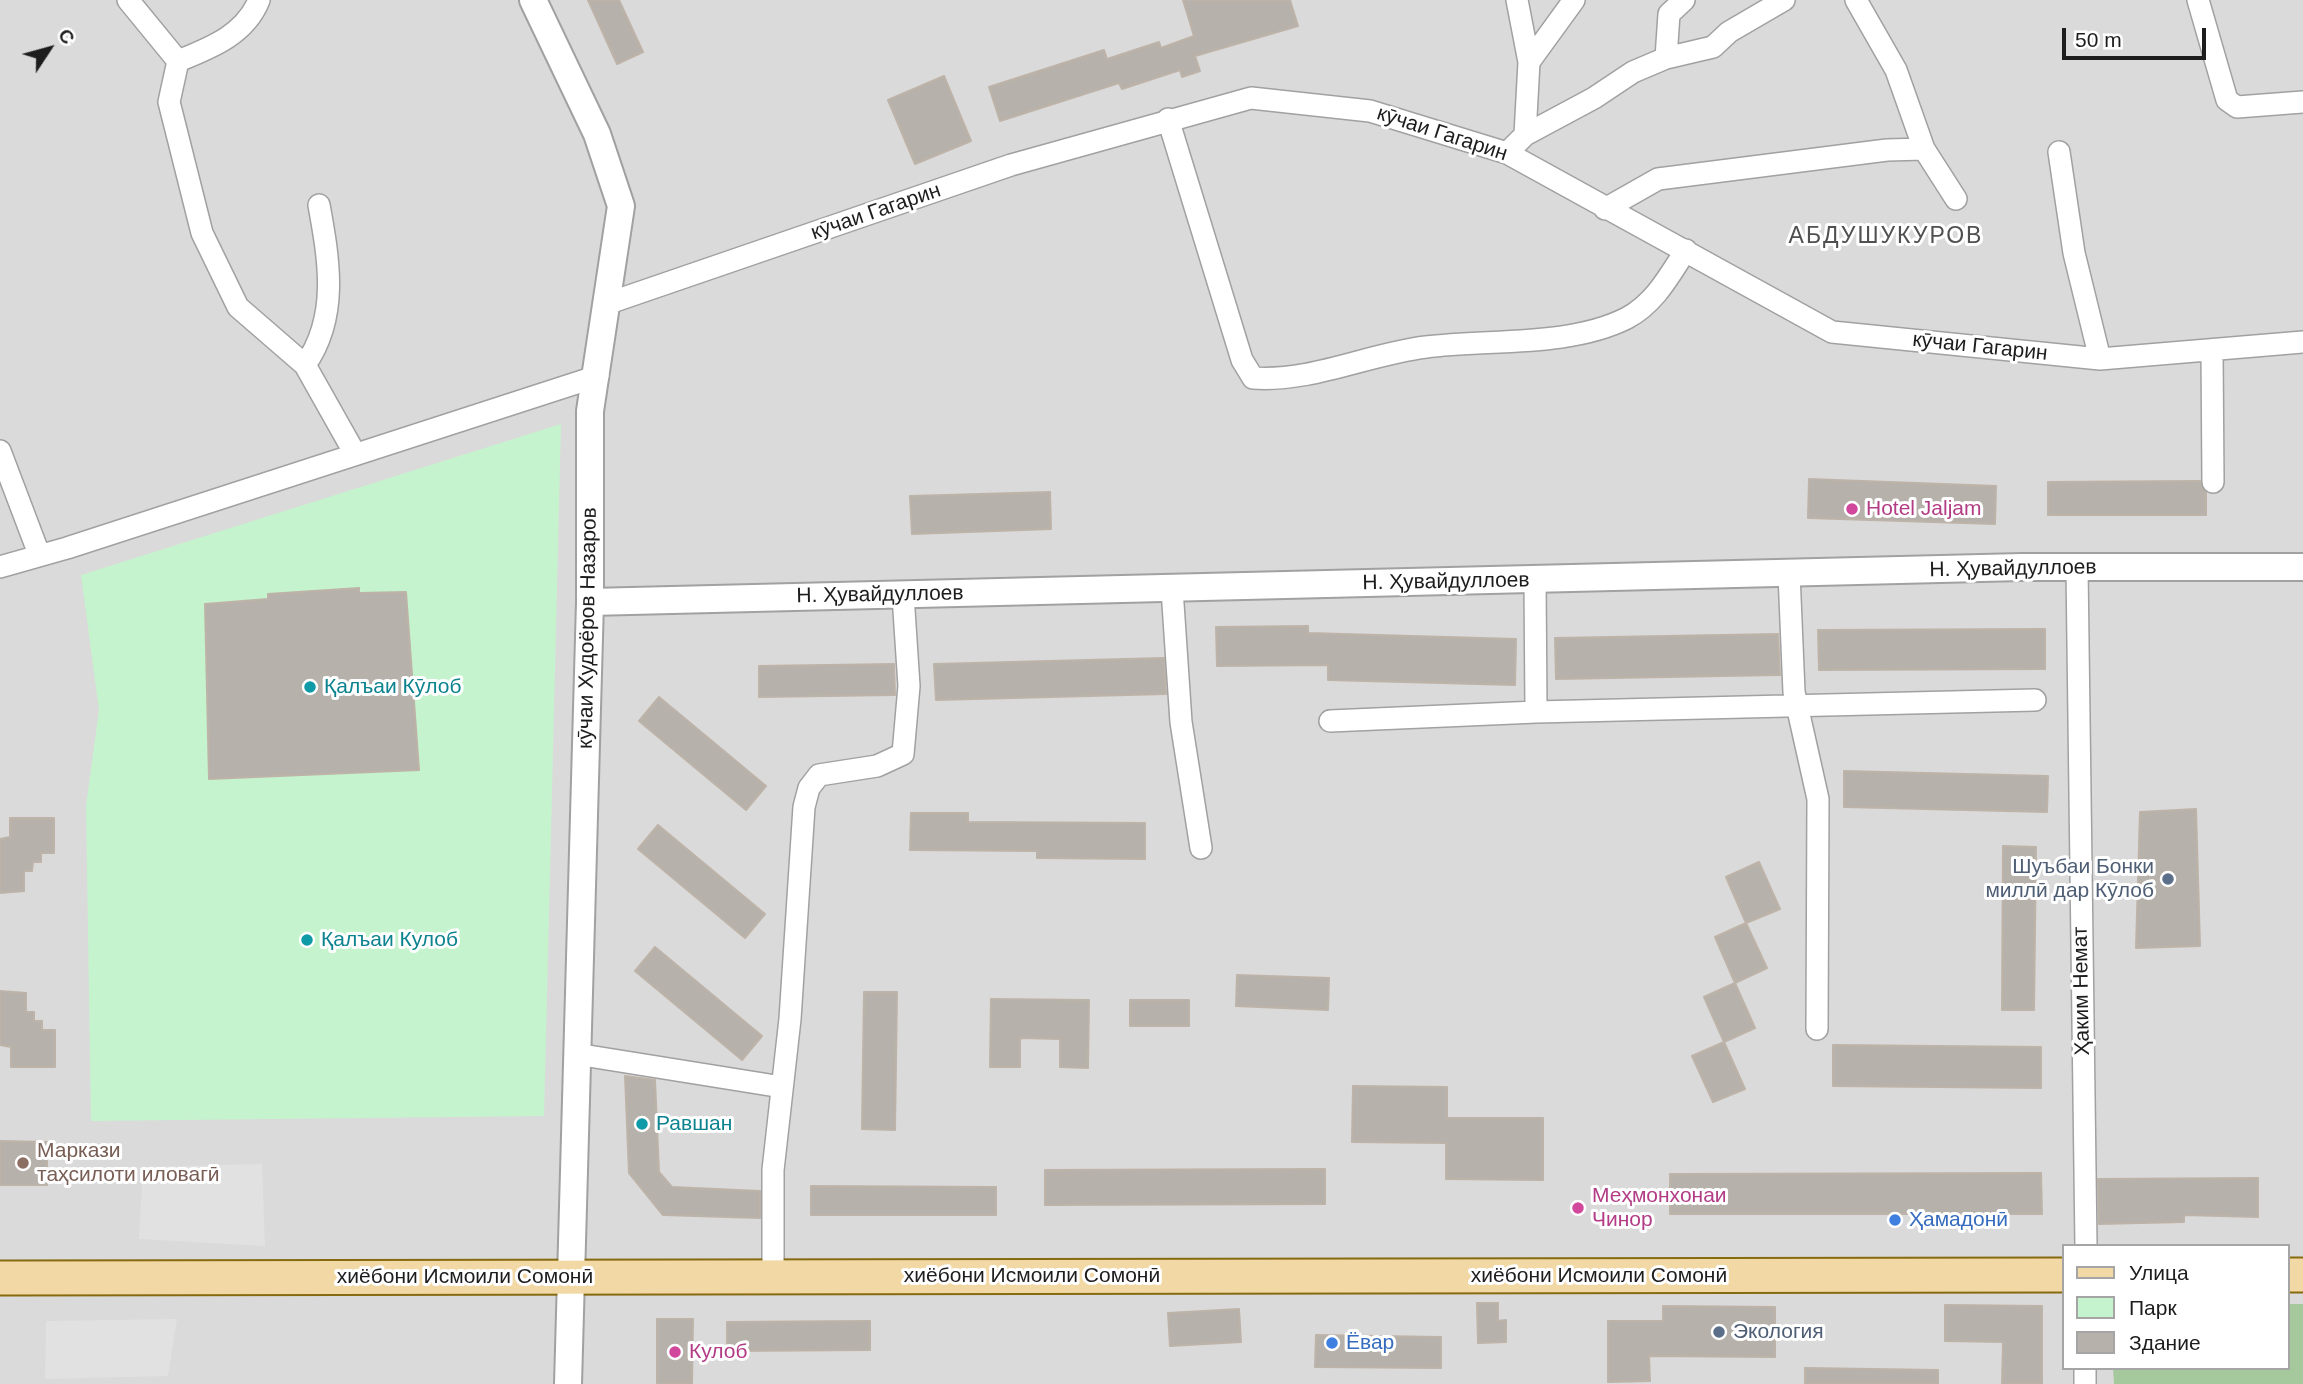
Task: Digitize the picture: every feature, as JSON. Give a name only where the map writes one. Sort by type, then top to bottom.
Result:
[{"type":"main road","name":"хиёбони Исмоили Сомонӣ","points":[[0,1278],[2062,1275]]},
{"type":"street","points":[[128,0],[178,61]]},
{"type":"street","points":[[178,61],[216,45],[244,25],[259,0]]},
{"type":"street","name":"кӯчаи Худоёров Назаров","points":[[533,0],[597,134],[621,206],[590,411],[590,602],[568,1384]]},
{"type":"street","points":[[1517,0],[1529,62],[1525,135]]},
{"type":"street","points":[[1529,62],[1574,0]]},
{"type":"street","points":[[1666,58],[1670,14],[1684,0]]},
{"type":"street","points":[[1507,153],[1525,135],[1594,98],[1633,72],[1666,58],[1713,47],[1729,32],[1784,0]]},
{"type":"street","points":[[1856,0],[1896,70],[1924,149],[1956,199]]},
{"type":"street","points":[[2197,0],[2227,100],[2237,107],[2303,102]]},
{"type":"street","points":[[178,61],[169,102],[202,233],[238,307],[305,365],[354,452]]},
{"type":"street","name":"кӯчаи Гагарин","points":[[608,303],[1011,165],[1251,98],[1370,111],[1507,153],[1832,332],[2100,359],[2303,342]]},
{"type":"street","points":[[1168,119],[1242,360],[1253,377],[1282,380],[1424,347],[1586,333],[1627,318],[1652,301],[1686,250]]},
{"type":"street","points":[[1605,209],[1658,179],[1887,149],[1924,149]]},
{"type":"street","points":[[2059,152],[2074,253],[2100,359]]},
{"type":"street","points":[[305,365],[319,345],[328,318],[329,261],[319,205]]},
{"type":"street","points":[[2212,350],[2213,482]]},
{"type":"street","points":[[0,567],[67,548],[354,452],[597,376]]},
{"type":"street","points":[[0,451],[39,554]]},
{"type":"street","name":"Н. Ҳувайдуллоев","points":[[590,602],[2077,568],[2303,567]]},
{"type":"street","name":"Ҳаким Немат","points":[[2077,568],[2086,1244]]},
{"type":"street","points":[[1789,574],[1794,692],[1818,799],[1817,1029]]},
{"type":"street","points":[[1535,580],[1536,712]]},
{"type":"street","points":[[1172,589],[1181,722],[1201,848]]},
{"type":"street","points":[[773,1276],[773,1170],[790,1018],[804,807],[809,788],[818,775],[877,766],[903,754],[909,685],[902,595]]},
{"type":"street","points":[[1330,721],[1536,712],[1797,708],[2035,700]]},
{"type":"street","points":[[576,1054],[782,1087]]},
{"type":"shaded area","points":[[0,0],[2303,0],[2303,1384],[0,1384]]},
{"type":"shaded area","points":[[262,1164],[265,1246],[139,1239],[143,1167]]},
{"type":"shaded area","points":[[177,1319],[168,1376],[45,1379],[46,1321]]},
{"type":"green space","points":[[561,424],[544,1116],[91,1121],[86,806],[99,710],[81,575]]},
{"type":"green space","points":[[2289,1304],[2303,1304],[2303,1384],[2114,1384],[2113,1370],[2289,1370]]},
{"type":"building","points":[[588,0],[619,0],[643,52],[617,64]]},
{"type":"building","points":[[1183,0],[1290,0],[1298,26],[1195,56],[1200,71],[1182,77],[1180,70],[1122,89],[1119,83],[1000,121],[989,87],[1104,50],[1107,59],[1159,42],[1161,48],[1194,36]]},
{"type":"building","points":[[944,76],[971,141],[915,164],[888,100]]},
{"type":"building","points":[[1809,479],[1996,486],[1995,524],[1808,518]]},
{"type":"building","points":[[2200,481],[2206,493],[2206,515],[2048,515],[2048,482]]},
{"type":"building","points":[[1050,492],[1051,529],[912,534],[910,496]]},
{"type":"building","name":"Қалъаи Кӯлоб","points":[[359,588],[359,593],[406,592],[419,770],[209,779],[205,604],[268,599],[268,594]]},
{"type":"building","points":[[1308,626],[1308,633],[1516,639],[1515,685],[1328,680],[1328,665],[1217,666],[1216,627]]},
{"type":"building","points":[[2045,629],[2045,669],[1819,670],[1818,630]]},
{"type":"building","points":[[1778,634],[1780,675],[1556,679],[1555,638]]},
{"type":"building","points":[[1164,658],[1166,694],[936,700],[934,664]]},
{"type":"building","points":[[894,664],[895,695],[759,697],[759,666]]},
{"type":"building","points":[[659,697],[766,786],[746,810],[639,721]]},
{"type":"building","points":[[1844,771],[2048,776],[2047,812],[1844,807]]},
{"type":"building","name":"Шуъбаи Бонки миллӣ дар Кӯлоб","points":[[2196,809],[2200,946],[2136,948],[2140,812]]},
{"type":"building","points":[[911,813],[968,813],[968,822],[1145,823],[1145,859],[1037,858],[1037,851],[910,850]]},
{"type":"building","points":[[10,818],[54,818],[54,853],[41,853],[41,862],[33,862],[32,871],[24,871],[24,891],[0,893],[0,839],[10,837]]},
{"type":"building","points":[[658,825],[765,914],[745,938],[638,849]]},
{"type":"building","points":[[2003,846],[2036,847],[2034,1010],[2002,1010]]},
{"type":"building","points":[[1759,862],[1780,909],[1746,923],[1726,877]]},
{"type":"building","points":[[1746,923],[1767,968],[1735,983],[1715,937]]},
{"type":"building","points":[[655,947],[762,1036],[742,1060],[635,971]]},
{"type":"building","points":[[1237,975],[1329,978],[1328,1010],[1236,1006]]},
{"type":"building","points":[[1735,983],[1755,1028],[1724,1042],[1704,997]]},
{"type":"building","points":[[0,991],[26,993],[26,1012],[34,1012],[34,1021],[42,1021],[42,1030],[55,1030],[55,1067],[11,1067],[11,1047],[0,1045]]},
{"type":"building","points":[[864,992],[897,992],[895,1130],[862,1129]]},
{"type":"building","points":[[991,999],[1089,1000],[1088,1068],[1060,1067],[1060,1039],[1020,1038],[1020,1067],[990,1067]]},
{"type":"building","points":[[1130,1000],[1189,1000],[1189,1026],[1130,1026]]},
{"type":"building","points":[[1724,1042],[1745,1089],[1713,1102],[1692,1056]]},
{"type":"building","points":[[1833,1045],[2041,1047],[2041,1088],[1833,1086]]},
{"type":"building","name":"Равшан","points":[[625,1076],[655,1080],[659,1172],[672,1187],[760,1191],[760,1218],[663,1215],[629,1173]]},
{"type":"building","points":[[1353,1086],[1447,1087],[1447,1118],[1543,1118],[1543,1180],[1446,1179],[1446,1143],[1352,1142]]},
{"type":"building","name":"Маркази таҳсилоти иловагӣ","points":[[0,1141],[47,1142],[47,1185],[0,1185]]},
{"type":"building","points":[[1325,1169],[1325,1204],[1045,1205],[1045,1170]]},
{"type":"building","points":[[2041,1173],[2042,1214],[1670,1214],[1670,1174]]},
{"type":"building","points":[[2258,1178],[2258,1217],[2184,1215],[2184,1222],[2099,1224],[2098,1179]]},
{"type":"building","points":[[811,1186],[996,1187],[996,1215],[811,1215]]},
{"type":"building","points":[[1477,1303],[1498,1303],[1498,1321],[1506,1320],[1506,1342],[1478,1343]]},
{"type":"building","points":[[1945,1305],[2042,1306],[2042,1384],[2002,1384],[2003,1342],[1945,1341]]},
{"type":"building","name":"Экология","points":[[1663,1306],[1775,1307],[1775,1357],[1649,1356],[1650,1381],[1608,1382],[1608,1321],[1663,1321]]},
{"type":"building","points":[[1239,1309],[1241,1342],[1170,1346],[1168,1313]]},
{"type":"building","name":"Кулоб","points":[[657,1319],[693,1319],[692,1384],[657,1384]]},
{"type":"building","points":[[870,1321],[870,1350],[727,1351],[727,1322]]},
{"type":"building","points":[[1316,1335],[1441,1337],[1441,1368],[1315,1367]]},
{"type":"building","points":[[1805,1368],[1938,1370],[1938,1384],[1805,1384]]},
{"type":"place","name":"Hotel Jaljam","points":[[1852,509]]},
{"type":"place","name":"Қалъаи Кӯлоб","points":[[310,687]]},
{"type":"place","name":"Шуъбаи Бонки миллӣ дар Кӯлоб","points":[[2168,879]]},
{"type":"place","name":"Қалъаи Кулоб","points":[[307,940]]},
{"type":"place","name":"Равшан","points":[[642,1124]]},
{"type":"place","name":"Маркази таҳсилоти иловагӣ","points":[[23,1163]]},
{"type":"place","name":"Меҳмонхонаи Чинор","points":[[1578,1208]]},
{"type":"place","name":"Ҳамадонӣ","points":[[1895,1220]]},
{"type":"place","name":"Экология","points":[[1719,1332]]},
{"type":"place","name":"Ёвар","points":[[1332,1343]]},
{"type":"place","name":"Кулоб","points":[[675,1352]]},
{"type":"district","name":"АБДУШУКУРОВ","points":[[1886,237]]}]
